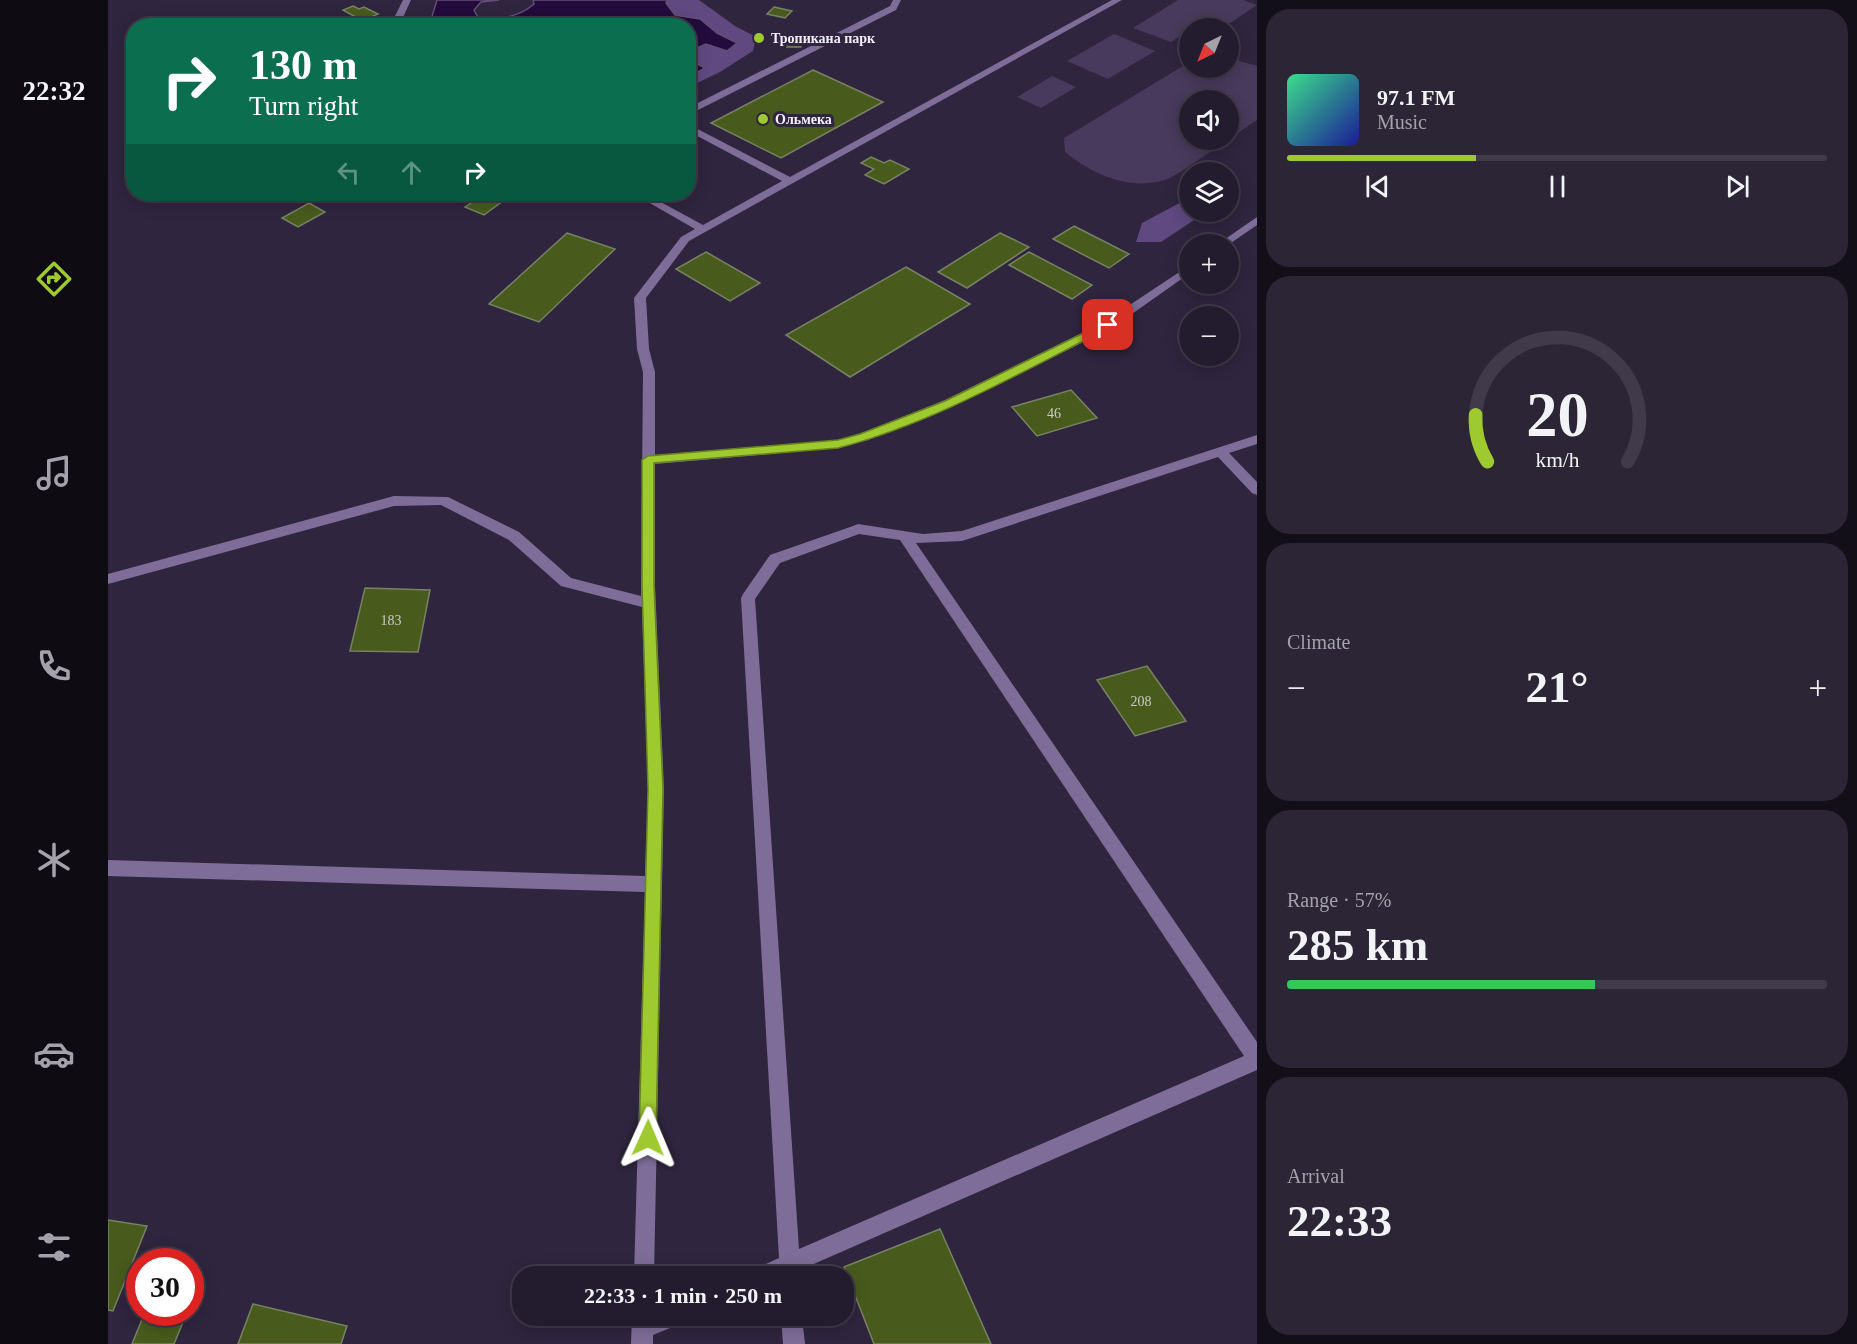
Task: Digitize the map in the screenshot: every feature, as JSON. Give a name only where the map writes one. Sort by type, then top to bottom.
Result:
[{"type":"street","points":[[398,18],[407,0]]},
{"type":"street","points":[[696,108],[892,8],[897,0]]},
{"type":"street","points":[[644,1266],[656,789],[649,603],[649,372],[644,349],[640,298],[685,239],[1118,0]]},
{"type":"street","points":[[696,131],[790,181]]},
{"type":"street","points":[[652,201],[702,229]]},
{"type":"street","points":[[1237,234],[1257,220]]},
{"type":"street","points":[[648,460],[838,444],[864,437],[949,403],[1108,325],[1179,276]]},
{"type":"street","points":[[789,1266],[748,598],[775,559],[858,529],[923,539],[962,536],[1257,439]]},
{"type":"street","points":[[1220,451],[1257,490]]},
{"type":"street","points":[[108,579],[394,501],[443,500],[514,536],[566,582],[649,603]]},
{"type":"street","points":[[800,1266],[1257,1059],[905,537]]},
{"type":"street","points":[[108,868],[654,884]]},
{"type":"street","points":[[793,1326],[794,1344]]},
{"type":"shaded area","points":[[437,0],[499,0],[481,2],[474,10],[478,17],[493,18],[432,18]]},
{"type":"shaded area","points":[[533,0],[667,0],[666,3],[675,15],[694,18],[493,18],[508,17],[522,12],[534,4]]},
{"type":"shaded area","points":[[667,0],[699,0],[735,26],[756,37],[753,51],[720,72],[696,84],[696,48],[706,44],[727,51],[707,24],[696,18],[675,15],[666,3]]},
{"type":"shaded area","points":[[1178,0],[1243,0],[1257,5],[1238,18],[1179,18],[1179,37],[1171,42],[1133,28]]},
{"type":"shaded area","points":[[696,18],[737,43],[727,51],[706,44],[696,48]]},
{"type":"shaded area","points":[[1114,34],[1155,51],[1108,79],[1067,61]]},
{"type":"shaded area","points":[[1239,61],[1257,66],[1257,120],[1239,132],[1239,90],[1179,90],[1179,150],[1213,150],[1195,162],[1179,162],[1179,172],[1165,180],[1151,183],[1125,182],[1099,173],[1065,152],[1064,138],[1179,68],[1179,78],[1239,78]]},
{"type":"shaded area","points":[[696,64],[705,68],[696,73]]},
{"type":"shaded area","points":[[1052,76],[1076,87],[1041,108],[1017,97]]},
{"type":"shaded area","points":[[1179,203],[1179,222],[1191,222],[1161,242],[1136,242],[1142,223]]},
{"type":"building","points":[[353,6],[359,9],[364,7],[378,14],[373,16],[376,18],[350,18],[354,16],[343,10]]},
{"type":"building","points":[[774,7],[792,11],[785,18],[767,14]]},
{"type":"building","points":[[784,38],[801,39],[801,47],[783,47]]},
{"type":"building","points":[[813,70],[883,102],[781,158],[711,123]]},
{"type":"building","points":[[871,157],[884,163],[890,160],[909,169],[884,184],[865,175],[874,169],[861,163]]},
{"type":"building","points":[[474,201],[503,201],[484,215],[465,207]]},
{"type":"building","points":[[309,203],[325,212],[298,227],[282,218]]},
{"type":"building","points":[[1074,226],[1129,254],[1109,268],[1053,239]]},
{"type":"building","points":[[567,233],[615,249],[539,322],[489,304]]},
{"type":"building","points":[[1000,233],[1029,247],[967,288],[938,272]]},
{"type":"building","points":[[706,252],[760,283],[730,301],[676,269]]},
{"type":"building","points":[[1029,252],[1092,285],[1072,299],[1009,265]]},
{"type":"building","points":[[906,267],[970,304],[850,377],[786,335]]},
{"type":"building","points":[[1071,390],[1097,418],[1037,436],[1012,407]]},
{"type":"building","points":[[365,588],[430,590],[418,652],[350,651]]},
{"type":"building","points":[[1147,666],[1186,721],[1135,736],[1097,680]]},
{"type":"building","points":[[108,1220],[147,1226],[138,1248],[126,1248],[126,1278],[113,1311],[108,1310]]},
{"type":"building","points":[[940,1229],[991,1344],[874,1344],[854,1293],[854,1266],[847,1266]]},
{"type":"building","points":[[253,1304],[347,1326],[341,1344],[238,1344]]},
{"type":"building","points":[[139,1326],[181,1326],[174,1344],[132,1344]]},
{"type":"place","name":"Тропикана парк","points":[[759,38]]},
{"type":"place","name":"Ольмека","points":[[763,119]]},
{"type":"route","points":[[648,1138],[656,789],[648,585],[648,460],[838,444],[864,437],[949,403],[1108,325]]}]
